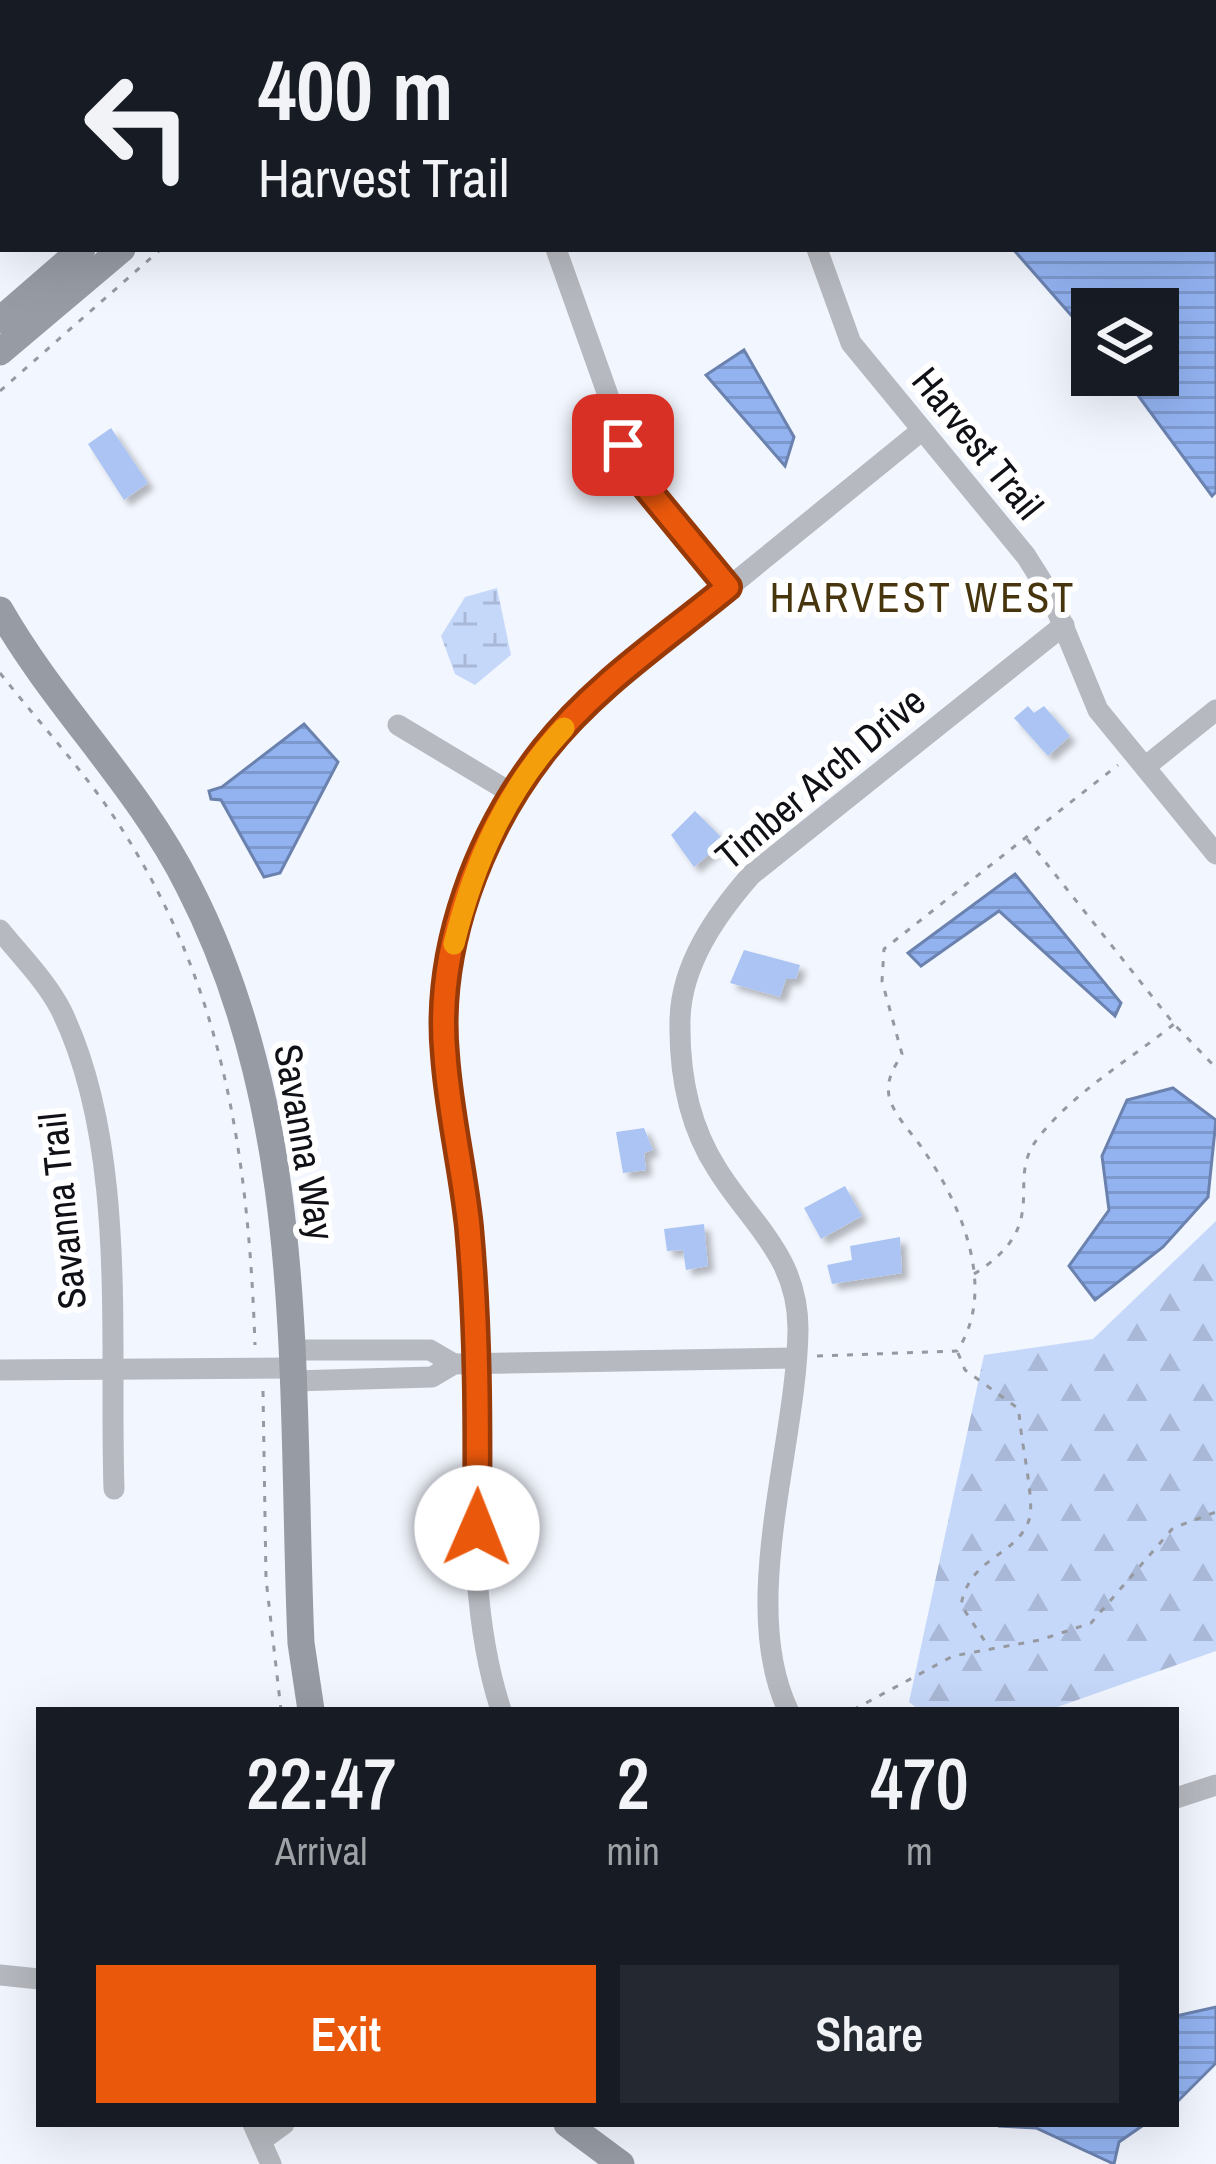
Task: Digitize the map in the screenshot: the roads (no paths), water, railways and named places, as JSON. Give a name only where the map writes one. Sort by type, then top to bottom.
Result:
[{"type":"street","points":[[0,320],[79,252]]},
{"type":"street","points":[[0,352],[118,252]]},
{"type":"street","points":[[557,252],[635,471],[728,587]]},
{"type":"street","name":"Harvest Trail","points":[[818,252],[851,343],[1026,556],[1064,625],[1098,710],[1216,854]]},
{"type":"street","points":[[501,1707],[481,1626],[465,1364],[469,1224],[444,1051],[447,973],[469,884],[513,794],[545,748],[595,696],[921,431]]},
{"type":"street","name":"Savanna Way","points":[[0,610],[23,651],[156,825],[230,979],[257,1073],[283,1205],[301,1643],[311,1707]]},
{"type":"street","name":"Timber Arch Drive","points":[[787,1707],[772,1660],[770,1573],[790,1439],[798,1328],[774,1241],[719,1173],[691,1111],[681,1072],[680,1014],[695,956],[721,909],[751,875],[1064,625]]},
{"type":"street","name":"Savanna Way","points":[[0,632],[23,651]]},
{"type":"street","points":[[1140,760],[1216,710]]},
{"type":"street","points":[[398,725],[513,794]]},
{"type":"street","name":"Savanna Trail","points":[[0,930],[60,1008],[90,1102],[110,1254],[114,1490]]},
{"type":"street","points":[[0,1370],[293,1366],[430,1350],[465,1364],[794,1358]]},
{"type":"street","points":[[1179,1797],[1216,1785]]},
{"type":"street","points":[[0,1975],[36,1979]]},
{"type":"street","points":[[571,2127],[621,2164]]},
{"type":"street","points":[[257,2132],[271,2164]]},
{"type":"water","points":[[1016,252],[1216,252],[1216,492],[1212,496],[1138,396],[1179,396],[1179,288],[1071,288],[1071,315]]},
{"type":"water","points":[[744,350],[794,437],[785,466],[706,375]]},
{"type":"water","points":[[304,724],[338,762],[280,873],[264,877],[221,800],[211,799],[209,791],[222,787]]},
{"type":"water","points":[[1015,874],[1121,1003],[1115,1016],[999,911],[921,966],[908,953]]},
{"type":"water","points":[[1173,1088],[1216,1120],[1208,1197],[1163,1247],[1095,1300],[1069,1266],[1109,1210],[1102,1156],[1127,1100]]},
{"type":"water","points":[[1216,2007],[1216,2063],[1179,2100],[1179,2015]]},
{"type":"water","points":[[1017,2127],[1141,2127],[1119,2142],[1114,2164],[1036,2128]]},
{"type":"district","name":"HARVEST WEST","points":[[923,597]]}]
